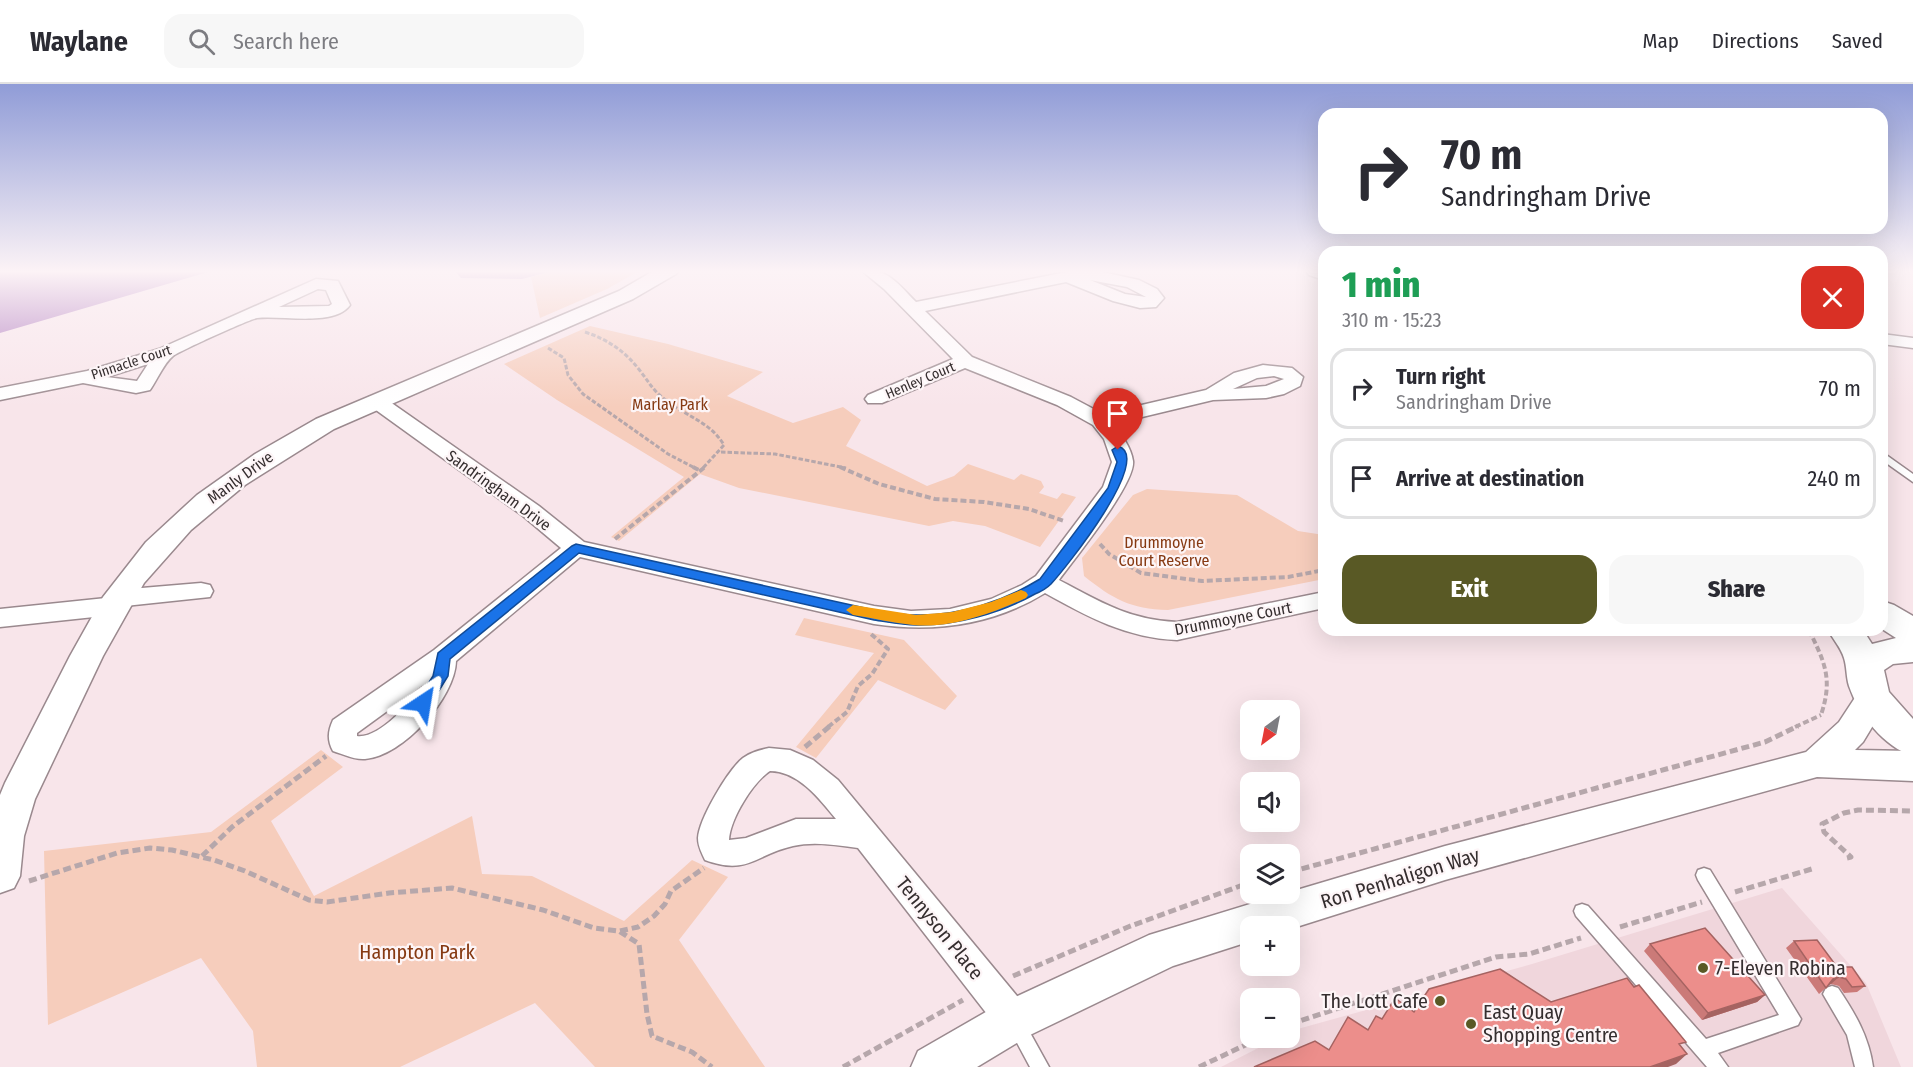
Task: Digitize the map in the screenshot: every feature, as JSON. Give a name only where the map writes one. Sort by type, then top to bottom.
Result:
[{"type":"main road","points":[[1888,617],[1913,632]]},
{"type":"main road","points":[[1849,636],[1861,655],[1869,686],[1889,721],[1913,741]]},
{"type":"main road","points":[[1869,686],[1870,663],[1879,655],[1892,650],[1913,649]]},
{"type":"street","name":"Pinnacle Court","points":[[0,394],[81,378],[136,387],[143,386],[165,352],[249,316]]},
{"type":"street","name":"Manly Drive","points":[[9,881],[6,832],[24,783],[116,602],[147,559],[183,522],[216,494],[280,448],[325,424],[577,316]]},
{"type":"street","name":"Sandringham Drive","points":[[376,401],[587,551],[858,611],[916,620],[952,617],[995,606],[1045,582],[1114,488],[1123,462],[1114,438],[1100,421],[1064,401],[965,361],[920,316]]},
{"type":"street","points":[[1888,340],[1913,343]]},
{"type":"street","name":"Henley Court","points":[[875,399],[965,361]]},
{"type":"street","points":[[1100,421],[1213,394]]},
{"type":"street","points":[[343,743],[343,728],[587,551]]},
{"type":"street","name":"Drummoyne Court","points":[[1045,582],[1111,619],[1128,626],[1159,631],[1177,631],[1318,601]]},
{"type":"street","points":[[0,618],[201,591]]},
{"type":"street","name":"Ron Penhaligon Way","points":[[1817,763],[1851,732],[1869,686]]},
{"type":"street","points":[[789,761],[763,760],[751,766],[742,776],[714,830],[712,841],[716,851],[728,855],[745,852],[795,832],[826,831],[866,836]]},
{"type":"street","name":"Tennyson Place","points":[[789,761],[814,776],[825,787],[1001,1004]]},
{"type":"street","name":"Ron Penhaligon Way","points":[[934,1067],[1001,1004],[1164,949],[1445,863],[1817,763],[1913,766]]},
{"type":"lane","points":[[1888,460],[1913,479]]},
{"type":"lane","points":[[1703,1049],[1792,1019],[1704,875]]},
{"type":"lane","points":[[1582,911],[1719,1067]]},
{"type":"lane","points":[[1832,994],[1852,1023],[1862,1047],[1864,1067]]},
{"type":"lane","points":[[1001,1004],[1040,1067]]},
{"type":"path","points":[[577,329],[603,337],[621,349],[664,400],[702,422],[720,436],[724,445],[721,452],[700,470],[587,551]]},
{"type":"path","points":[[540,344],[564,358],[568,375],[583,394],[668,454],[700,470]]},
{"type":"path","points":[[721,452],[775,454],[806,459],[846,468],[879,484],[935,499],[984,502],[1029,509],[1086,528],[1109,554],[1142,573],[1202,581],[1288,577],[1318,571]]},
{"type":"path","points":[[789,761],[847,712],[858,686],[872,674],[888,650],[863,627],[858,611]]},
{"type":"path","points":[[1300,869],[1765,742],[1821,715],[1830,684],[1825,664],[1812,636]]},
{"type":"path","points":[[201,857],[232,827],[343,743]]},
{"type":"path","points":[[1847,858],[1851,857],[1824,832],[1822,824],[1844,813],[1858,810],[1913,811]]},
{"type":"path","points":[[9,881],[117,853],[150,848],[201,857],[244,871],[309,900],[327,902],[389,893],[452,888],[543,910],[594,928],[619,931],[639,927],[654,916],[664,904],[670,891],[701,871],[719,852]]},
{"type":"path","points":[[1300,1021],[1496,957],[1529,954],[1815,868]]},
{"type":"path","points":[[843,1067],[1001,1004],[1128,927],[1240,886]]},
{"type":"path","points":[[619,931],[639,944],[645,961],[648,1024],[652,1036],[674,1043],[705,1059],[712,1067]]},
{"type":"path","points":[[1199,1067],[1240,1048]]},
{"type":"shaded area","points":[[0,316],[58,316],[0,333]]},
{"type":"shaded area","points":[[1782,888],[1866,983],[1901,1067],[1221,1067],[1258,1048],[1300,1048],[1300,1028],[1532,964]]},
{"type":"green space","name":"Marlay Park","points":[[590,326],[668,344],[763,372],[727,396],[793,423],[843,407],[861,420],[846,446],[927,486],[954,476],[968,464],[1014,480],[1021,474],[1041,481],[1044,487],[1039,493],[1057,499],[1062,493],[1076,497],[1040,547],[985,526],[953,521],[929,526],[739,488],[700,474],[619,541],[611,537],[684,477],[557,400],[504,364]]},
{"type":"green space","name":"Drummoyne Court Reserve","points":[[1147,489],[1237,495],[1298,531],[1318,534],[1318,580],[1168,610],[1143,608],[1113,597],[1084,576],[1082,558],[1133,495]]},
{"type":"green space","points":[[804,618],[904,640],[957,696],[945,710],[878,680],[816,758],[796,747],[874,653],[795,635]]},
{"type":"green space","name":"Hampton Park","points":[[321,750],[343,767],[271,821],[314,896],[472,816],[482,874],[532,876],[624,921],[692,860],[728,877],[679,940],[765,1067],[595,1067],[535,1003],[400,1067],[257,1067],[253,1031],[201,958],[48,1025],[44,851],[211,832]]},
{"type":"building","points":[[1705,928],[1765,995],[1708,1013],[1650,944]]},
{"type":"building","points":[[1817,940],[1837,967],[1852,967],[1865,986],[1852,987],[1846,979],[1839,977],[1833,979],[1826,988],[1794,941]]},
{"type":"building","points":[[1500,969],[1551,1002],[1627,978],[1634,987],[1639,985],[1686,1042],[1679,1044],[1687,1054],[1650,1067],[1254,1067],[1315,1041],[1329,1050],[1348,1017],[1368,1030],[1376,1016],[1382,1019],[1395,998],[1414,1012],[1429,989]]},
{"type":"slow traffic","points":[[853,610],[916,620],[952,617],[995,606],[1021,595]]},
{"type":"place","name":"7-Eleven Robina","points":[[1703,968]]},
{"type":"place","name":"The Lott Cafe","points":[[1440,1001]]},
{"type":"place","name":"East Quay Shopping Centre","points":[[1471,1024]]},
{"type":"route","points":[[423,703],[441,676],[443,657],[576,549],[874,615],[916,620],[952,617],[995,606],[1045,582],[1114,488],[1123,462],[1118,450]]}]
